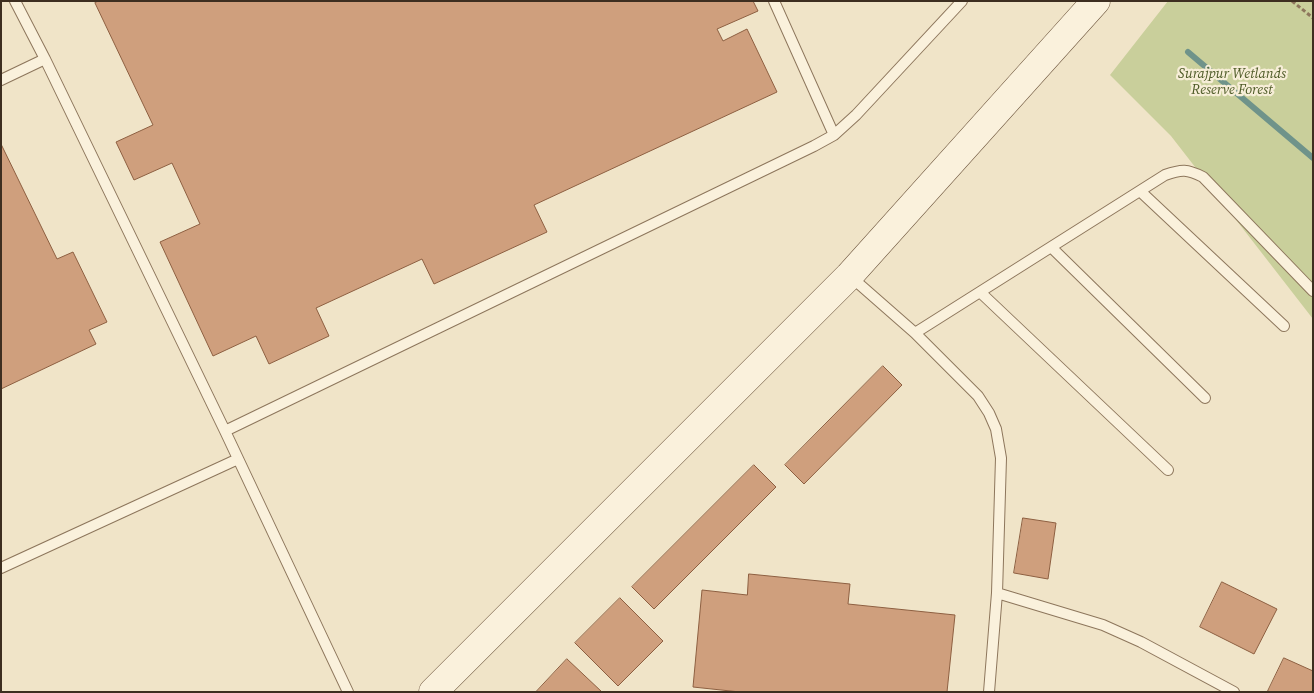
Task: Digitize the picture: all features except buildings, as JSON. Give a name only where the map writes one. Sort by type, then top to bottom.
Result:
[{"type":"main road","points":[[433,692],[849,276],[1096,1]]},
{"type":"lane","points":[[15,1],[46,59],[348,692]]},
{"type":"lane","points":[[774,1],[834,135]]},
{"type":"lane","points":[[225,431],[834,135],[856,115],[962,1]]},
{"type":"lane","points":[[1,80],[46,59]]},
{"type":"lane","points":[[915,332],[1165,175],[1180,170],[1192,171],[1203,177],[1313,291]]},
{"type":"lane","points":[[1140,191],[1284,326]]},
{"type":"lane","points":[[1051,247],[1205,398]]},
{"type":"lane","points":[[849,276],[915,332],[978,396],[989,413],[996,429],[1001,458],[997,592],[989,692]]},
{"type":"lane","points":[[980,292],[1168,470]]},
{"type":"lane","points":[[1,568],[238,459]]},
{"type":"lane","points":[[997,592],[1103,625],[1141,642],[1234,692]]},
{"type":"path","points":[[1292,1],[1313,18]]},
{"type":"green space","name":"Surajpur Wetlands Reserve Forest","points":[[1168,1],[1313,1],[1313,319],[1171,136],[1110,75]]},
{"type":"waterway","points":[[1188,52],[1313,158]]}]
